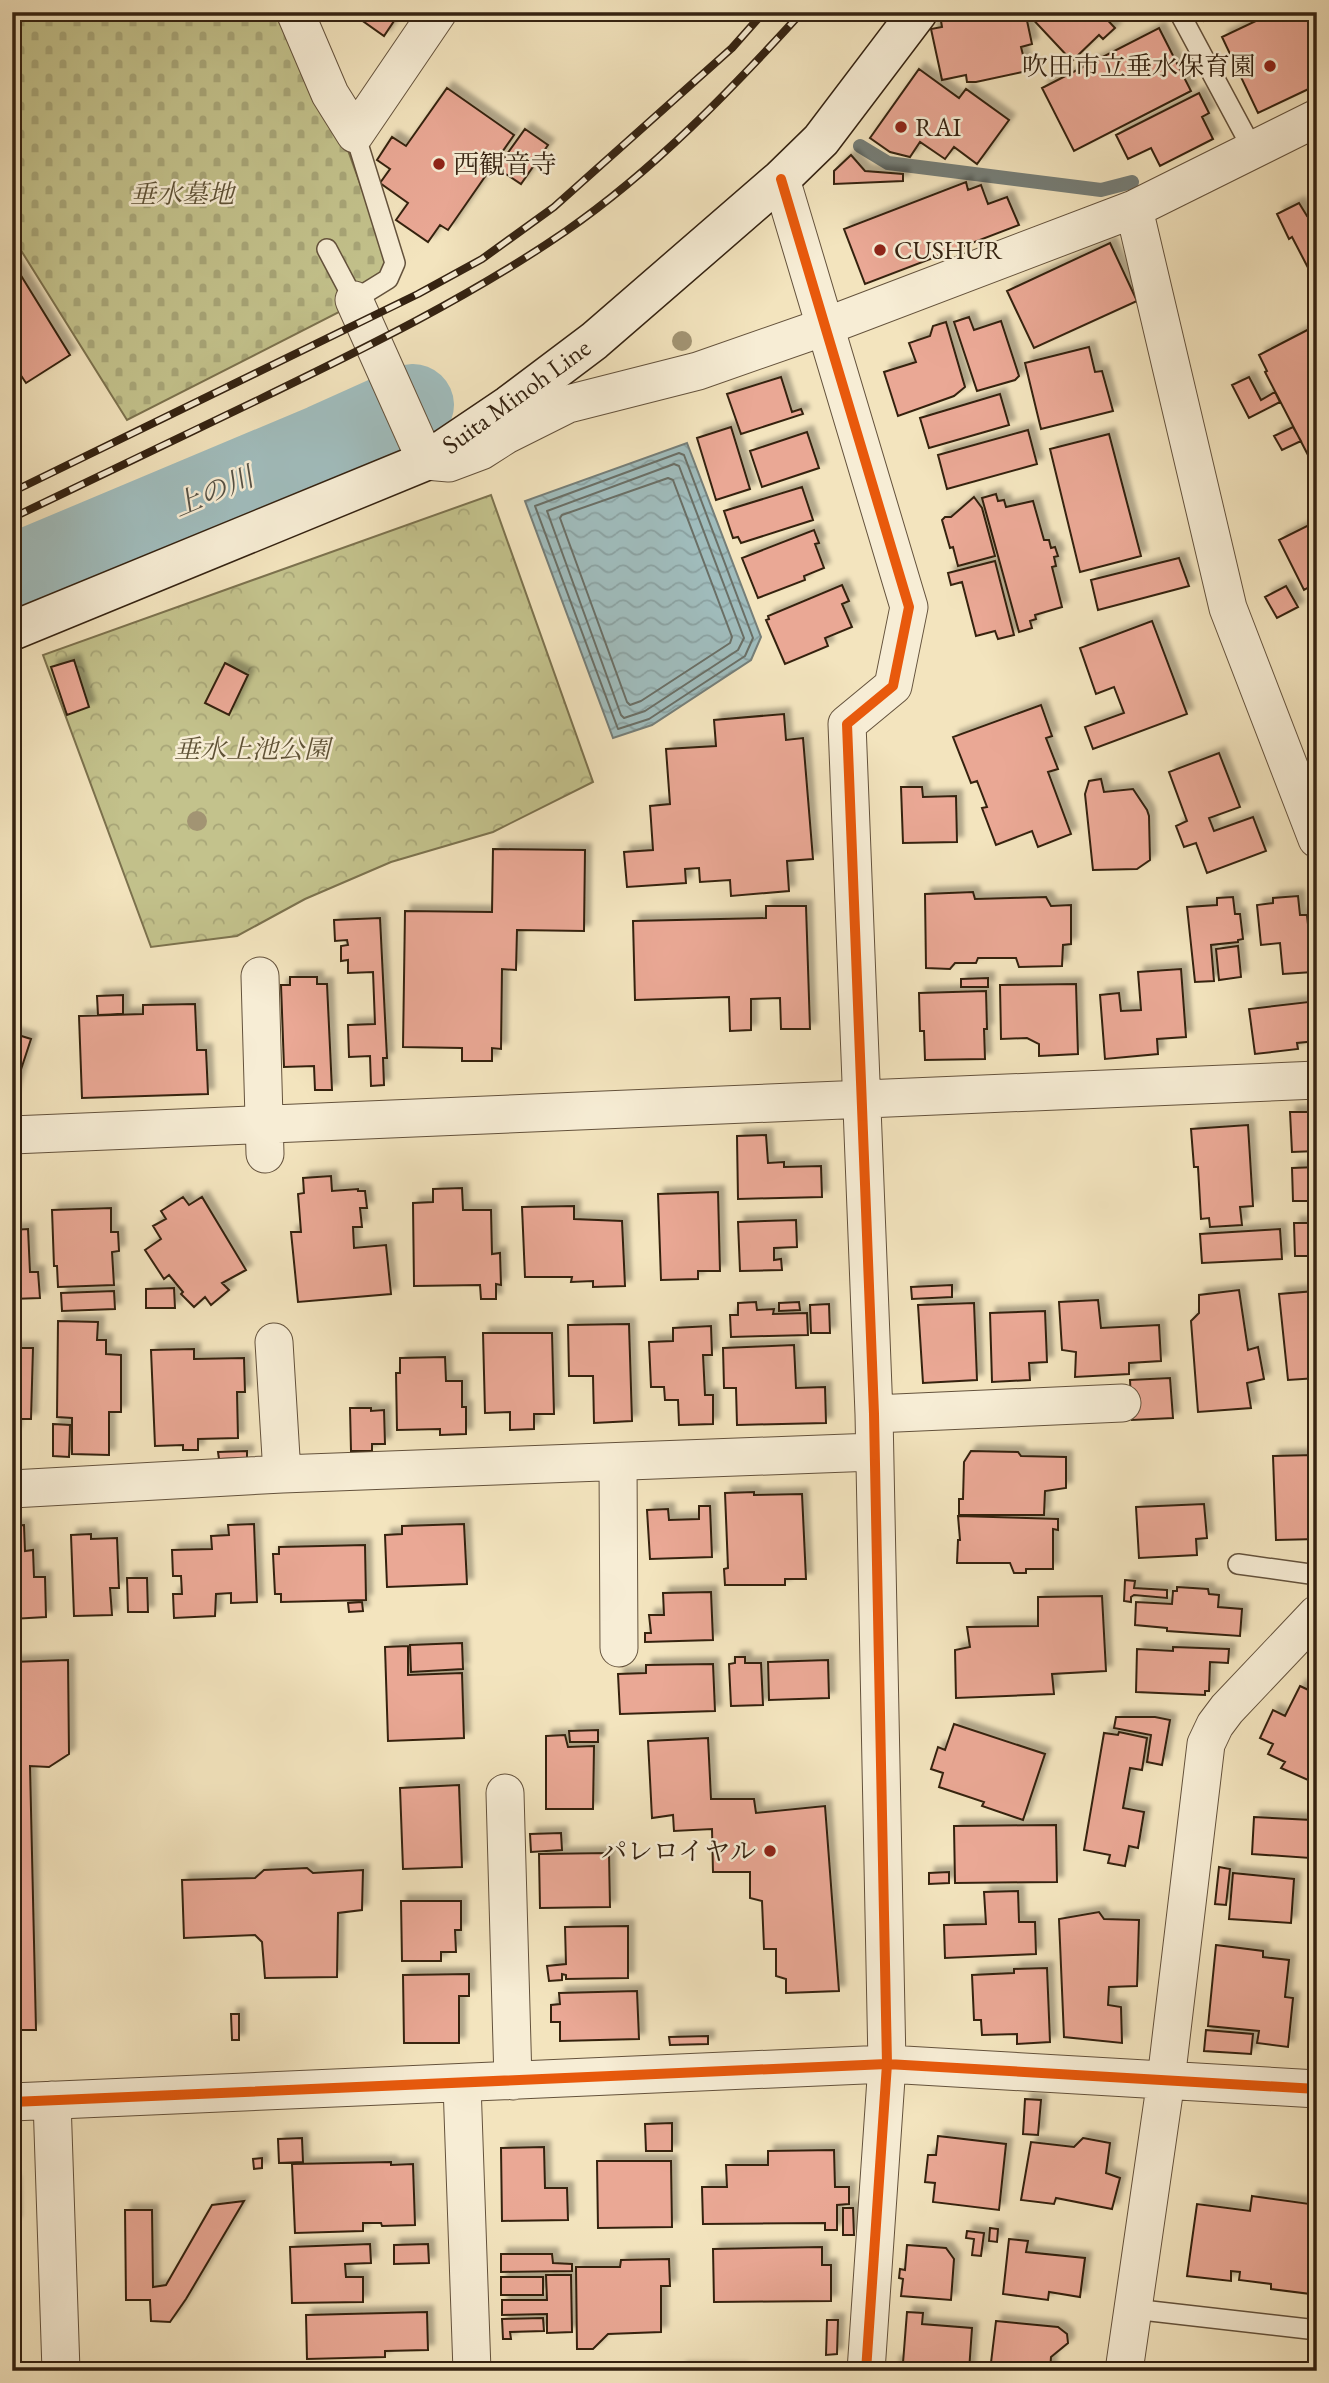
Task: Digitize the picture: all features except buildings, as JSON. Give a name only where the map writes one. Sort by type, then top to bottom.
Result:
[{"type":"main road","name":"Suita Minoh Line","points":[[12,631],[509,405],[594,341],[781,179],[821,140],[918,12]]},
{"type":"street","points":[[295,12],[330,94],[355,134],[438,12]]},
{"type":"street","points":[[355,300],[419,444],[449,463],[481,451],[506,435],[568,404],[698,372],[1134,209],[1317,118]]},
{"type":"street","points":[[781,179],[909,607],[893,686],[847,724],[874,1414],[887,2064],[866,2371]]},
{"type":"street","points":[[1134,209],[1228,608],[1317,839]]},
{"type":"street","points":[[260,976],[265,1139]]},
{"type":"street","points":[[12,1135],[265,1139],[862,1098],[1317,1080]]},
{"type":"street","points":[[274,1342],[282,1474]]},
{"type":"street","points":[[874,1414],[1122,1403]]},
{"type":"street","points":[[12,1489],[282,1474],[874,1451]]},
{"type":"street","points":[[618,1462],[619,1648]]},
{"type":"street","points":[[1124,2371],[1166,2080],[1206,1744],[1227,1709],[1317,1614]]},
{"type":"street","points":[[505,1793],[513,2081]]},
{"type":"street","points":[[12,2102],[887,2064],[1317,2089]]},
{"type":"street","points":[[462,2084],[472,2371]]},
{"type":"street","points":[[52,2100],[61,2371]]},
{"type":"lane","points":[[1179,12],[1252,148]]},
{"type":"lane","points":[[327,249],[355,300],[388,279],[395,262],[355,134]]},
{"type":"lane","points":[[1238,1564],[1317,1575]]},
{"type":"lane","points":[[1133,2309],[1317,2330]]},
{"type":"green space","name":"垂水墓地","points":[[12,12],[258,12],[286,24],[345,142],[388,261],[380,276],[345,309],[127,420],[12,236]]},
{"type":"green space","name":"垂水上池公園","points":[[491,495],[593,782],[493,832],[391,862],[305,899],[237,936],[151,947],[43,655]]},
{"type":"water","points":[[687,443],[761,637],[751,660],[652,725],[613,738],[525,501]]},
{"type":"waterway","points":[[860,146],[888,163],[1101,190],[1132,182]]},
{"type":"waterway","name":"上の川","points":[[12,576],[413,405]]},
{"type":"railway","points":[[12,492],[418,294],[482,259],[554,207],[732,48],[764,12]]},
{"type":"railway","points":[[12,518],[378,341],[455,300],[530,255],[598,207],[660,156],[719,100],[802,12]]},
{"type":"cycle path","points":[[781,179],[909,607],[893,686],[847,724],[874,1414],[887,2064],[866,2371]]},
{"type":"cycle path","points":[[12,2102],[887,2064],[1317,2089]]},
{"type":"place","name":"吹田市立垂水保育園","points":[[1270,66]]},
{"type":"place","name":"RAI","points":[[901,127]]},
{"type":"place","name":"西観音寺","points":[[439,164]]},
{"type":"place","name":"CUSHUR","points":[[880,250]]},
{"type":"place","name":"パレロイヤル","points":[[770,1851]]}]
